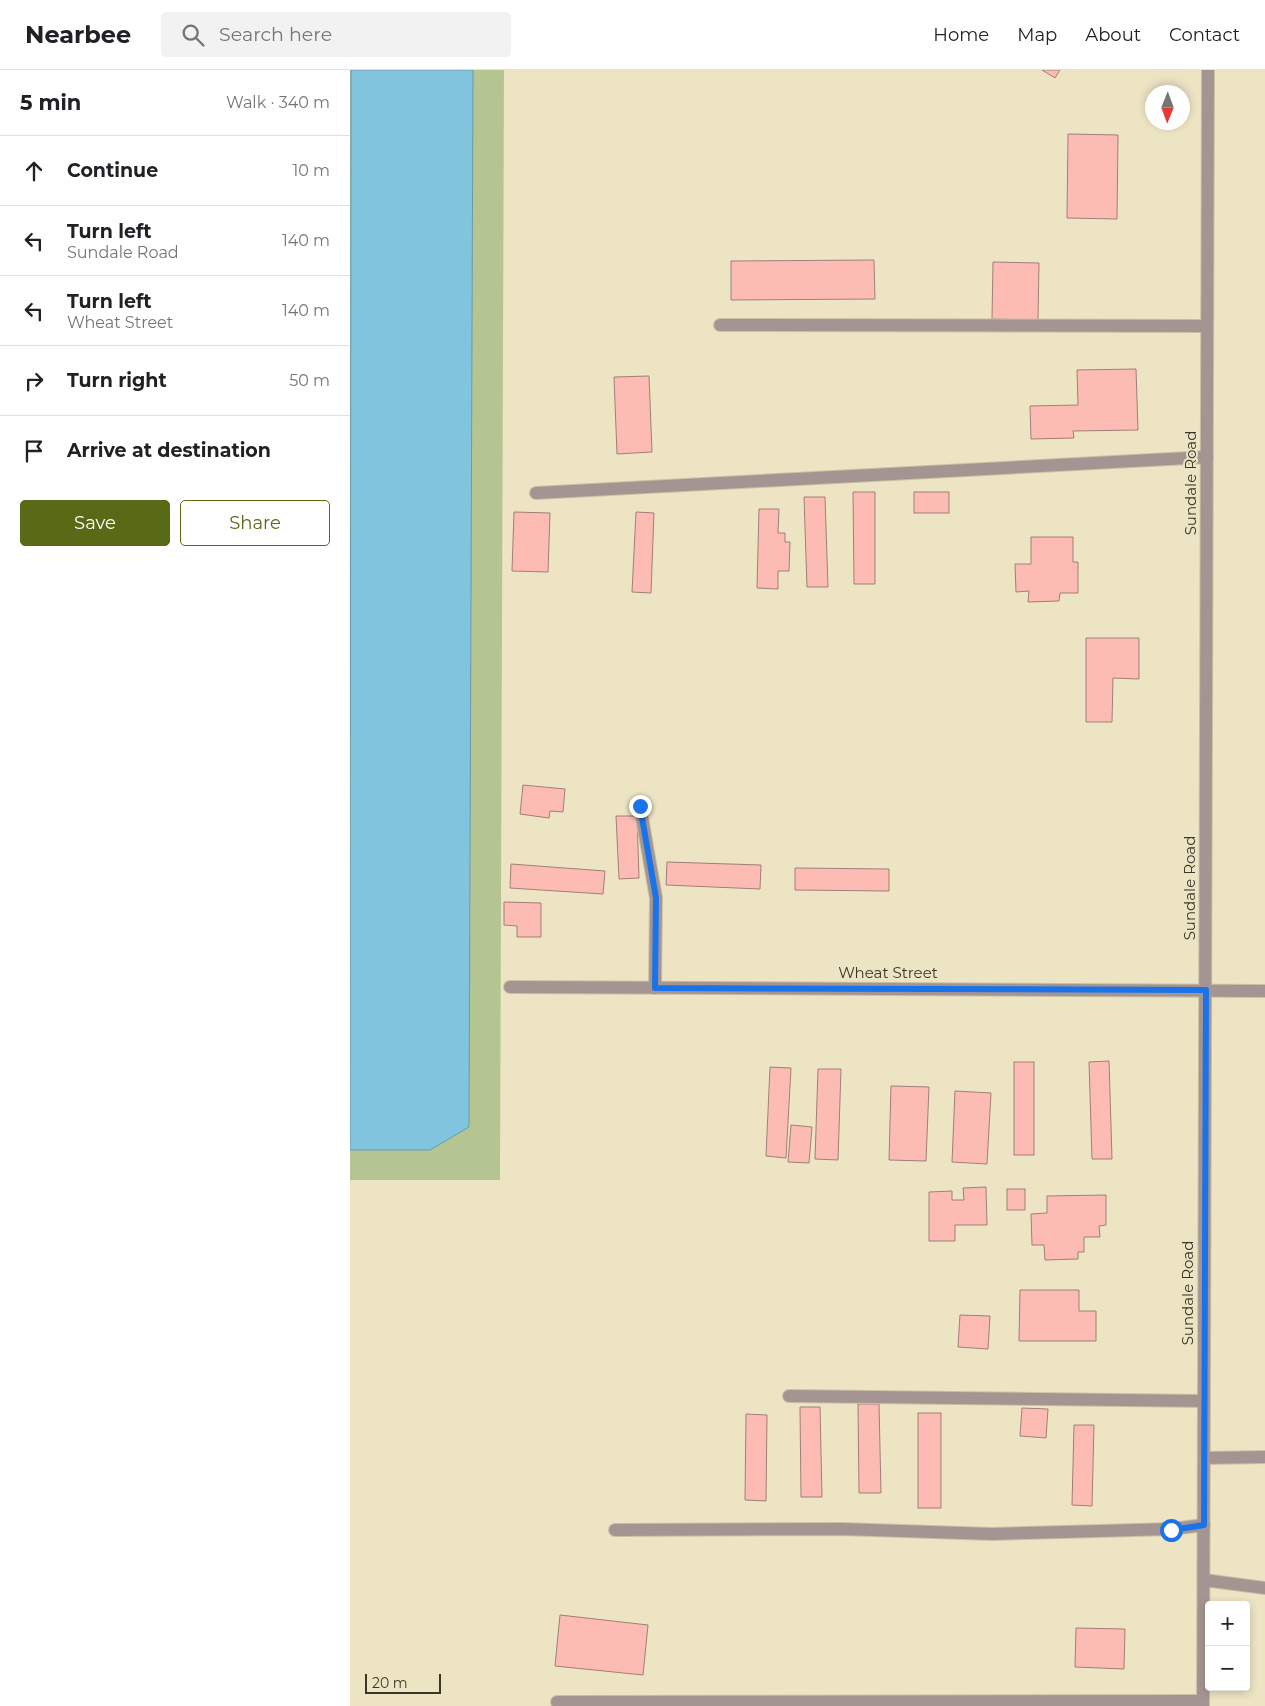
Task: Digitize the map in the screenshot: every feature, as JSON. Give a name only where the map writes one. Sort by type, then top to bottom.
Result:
[{"type":"street","name":"Sundale Road","points":[[1204,1703],[1208,70]]},
{"type":"street","points":[[720,325],[1208,326]]},
{"type":"street","points":[[536,493],[1207,457]]},
{"type":"street","points":[[640,806],[656,898],[655,988]]},
{"type":"street","name":"Wheat Street","points":[[510,987],[1265,991]]},
{"type":"street","points":[[789,1396],[1204,1401]]},
{"type":"street","points":[[1204,1458],[1265,1457]]},
{"type":"street","points":[[615,1530],[842,1529],[992,1534],[1171,1530],[1204,1525]]},
{"type":"street","points":[[1204,1580],[1265,1588]]},
{"type":"street","points":[[557,1702],[1204,1703]]},
{"type":"green space","points":[[350,70],[504,70],[500,1180],[350,1180]]},
{"type":"water","points":[[351,70],[473,70],[469,1127],[430,1150],[350,1150]]},
{"type":"building","points":[[1042,70],[1060,70],[1055,78]]},
{"type":"building","points":[[1068,134],[1118,135],[1117,219],[1067,218]]},
{"type":"building","points":[[874,260],[875,299],[731,300],[731,261]]},
{"type":"building","points":[[993,262],[1039,263],[1038,320],[992,319]]},
{"type":"building","points":[[1136,369],[1138,430],[1073,431],[1074,438],[1031,439],[1030,406],[1078,405],[1077,370]]},
{"type":"building","points":[[649,376],[652,452],[617,454],[614,377]]},
{"type":"building","points":[[853,492],[875,492],[875,584],[854,584]]},
{"type":"building","points":[[914,492],[949,492],[949,513],[914,513]]},
{"type":"building","points":[[804,497],[825,497],[828,587],[807,587]]},
{"type":"building","points":[[759,509],[779,509],[778,533],[785,533],[785,542],[790,542],[789,571],[778,571],[778,589],[757,588]]},
{"type":"building","points":[[514,512],[550,513],[548,572],[512,571]]},
{"type":"building","points":[[636,512],[654,513],[651,593],[632,592]]},
{"type":"building","points":[[1031,537],[1073,537],[1073,562],[1078,562],[1078,593],[1060,593],[1059,601],[1028,602],[1029,591],[1016,592],[1015,564],[1031,564]]},
{"type":"building","points":[[1086,638],[1139,638],[1139,679],[1113,678],[1112,722],[1086,722]]},
{"type":"building","points":[[523,785],[565,789],[563,812],[550,811],[549,818],[520,814]]},
{"type":"building","points":[[616,816],[637,816],[639,878],[619,879]]},
{"type":"building","points":[[667,862],[761,865],[760,889],[666,885]]},
{"type":"building","points":[[511,864],[605,871],[603,894],[510,888]]},
{"type":"building","points":[[795,868],[889,869],[889,891],[795,890]]},
{"type":"building","points":[[504,902],[541,903],[541,937],[517,937],[517,926],[504,925]]},
{"type":"building","points":[[1109,1061],[1112,1159],[1092,1159],[1089,1062]]},
{"type":"building","points":[[1014,1062],[1034,1062],[1034,1155],[1014,1155]]},
{"type":"building","points":[[770,1067],[791,1068],[786,1158],[766,1156]]},
{"type":"building","points":[[818,1069],[841,1069],[838,1160],[815,1159]]},
{"type":"building","points":[[891,1086],[929,1087],[926,1161],[889,1160]]},
{"type":"building","points":[[955,1091],[991,1093],[987,1164],[952,1162]]},
{"type":"building","points":[[791,1125],[812,1127],[809,1163],[788,1162]]},
{"type":"building","points":[[986,1187],[987,1225],[955,1225],[955,1241],[929,1241],[929,1192],[952,1191],[952,1200],[964,1200],[963,1188]]},
{"type":"building","points":[[1007,1189],[1025,1189],[1025,1210],[1007,1210]]},
{"type":"building","points":[[1106,1195],[1106,1225],[1099,1226],[1100,1237],[1084,1237],[1084,1252],[1078,1252],[1078,1259],[1045,1260],[1044,1245],[1032,1245],[1031,1214],[1047,1213],[1047,1196]]},
{"type":"building","points":[[1020,1290],[1079,1290],[1079,1311],[1096,1311],[1096,1341],[1019,1341]]},
{"type":"building","points":[[960,1315],[990,1316],[988,1349],[958,1347]]},
{"type":"building","points":[[858,1404],[879,1404],[881,1493],[859,1493]]},
{"type":"building","points":[[800,1407],[820,1407],[822,1497],[801,1497]]},
{"type":"building","points":[[1022,1408],[1048,1409],[1046,1438],[1020,1436]]},
{"type":"building","points":[[918,1413],[941,1413],[941,1508],[918,1508]]},
{"type":"building","points":[[746,1414],[767,1415],[766,1501],[745,1500]]},
{"type":"building","points":[[1074,1425],[1094,1425],[1092,1506],[1072,1505]]},
{"type":"building","points":[[560,1615],[648,1625],[643,1675],[555,1666]]},
{"type":"building","points":[[1076,1628],[1125,1629],[1124,1669],[1075,1667]]},
{"type":"route","points":[[640,806],[656,898],[655,988],[1206,990],[1204,1525],[1171,1530]]}]
